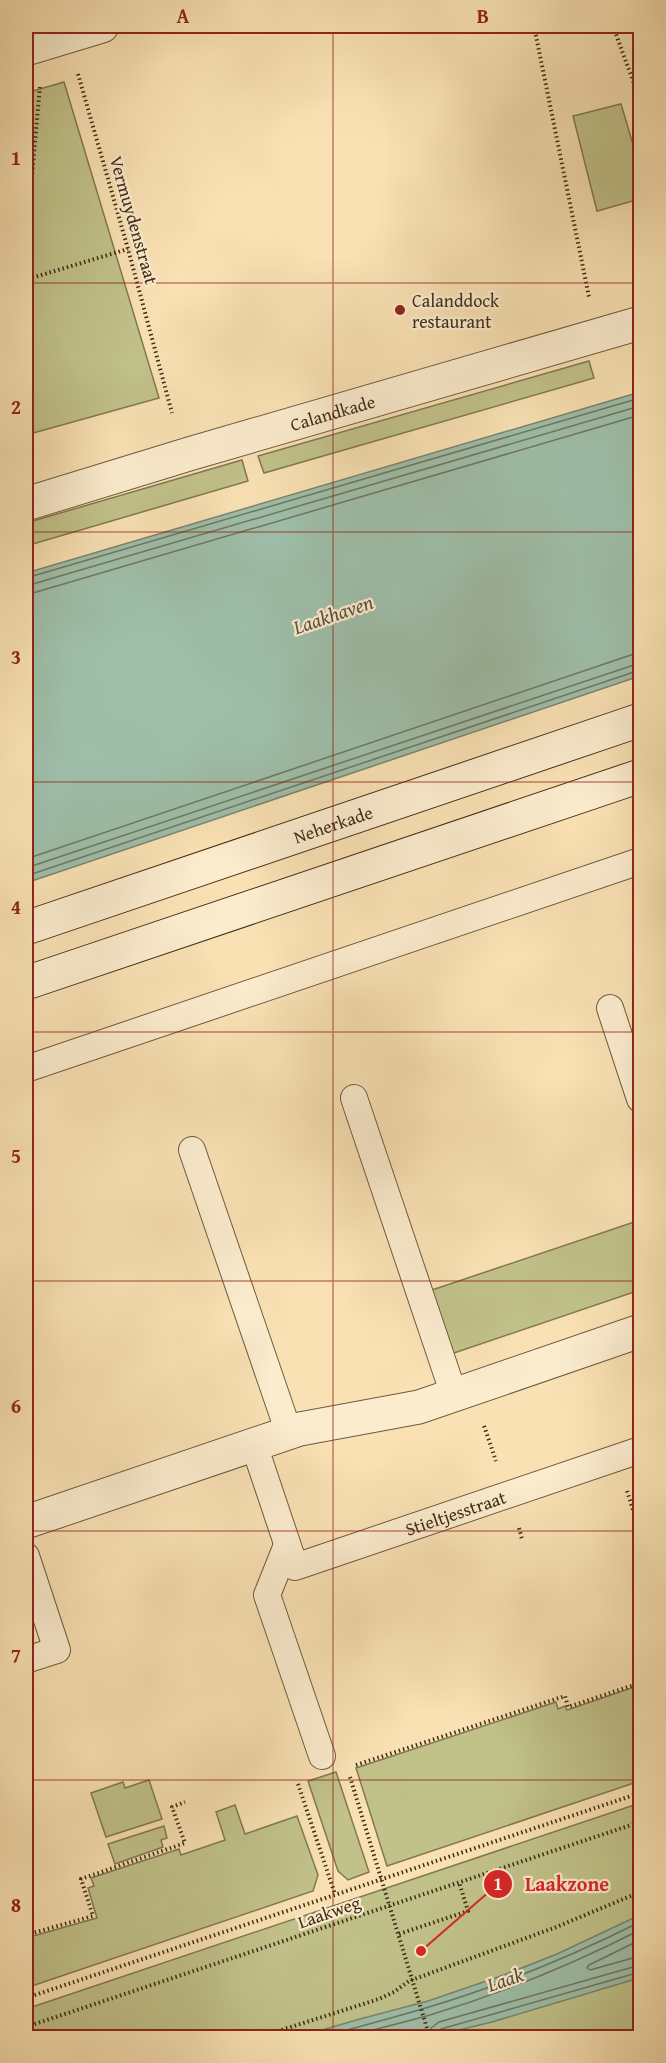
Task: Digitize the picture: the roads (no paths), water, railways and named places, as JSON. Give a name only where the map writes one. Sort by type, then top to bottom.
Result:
[{"type":"street","points":[[45,43],[102,26]]},
{"type":"street","name":"Calandkade","points":[[26,504],[189,454],[640,323]]},
{"type":"street","name":"Neherkade","points":[[26,928],[640,720]]},
{"type":"street","points":[[26,983],[640,776]]},
{"type":"street","points":[[26,1522],[289,1433],[326,1423],[400,1411],[640,1332]]},
{"type":"lane","points":[[26,1069],[640,861]]},
{"type":"lane","points":[[610,1008],[640,1099]]},
{"type":"lane","points":[[354,1098],[454,1395]]},
{"type":"lane","points":[[192,1150],[289,1433]]},
{"type":"lane","name":"Stieltjesstraat","points":[[254,1445],[295,1567],[640,1450]]},
{"type":"lane","points":[[287,1545],[267,1595],[322,1756]]},
{"type":"lane","points":[[26,1556],[57,1650],[26,1660]]},
{"type":"water","name":"Laakhaven","points":[[640,392],[640,676],[26,883],[26,573]]},
{"type":"water","name":"Laak","points":[[640,1915],[639,1978],[492,2022],[430,2037],[298,2037],[428,2001],[504,1975],[557,1954]]},
{"type":"place","name":"Calanddock restaurant","points":[[400,310]]},
{"type":"place","name":"Laakzone","points":[[421,1951]]}]
